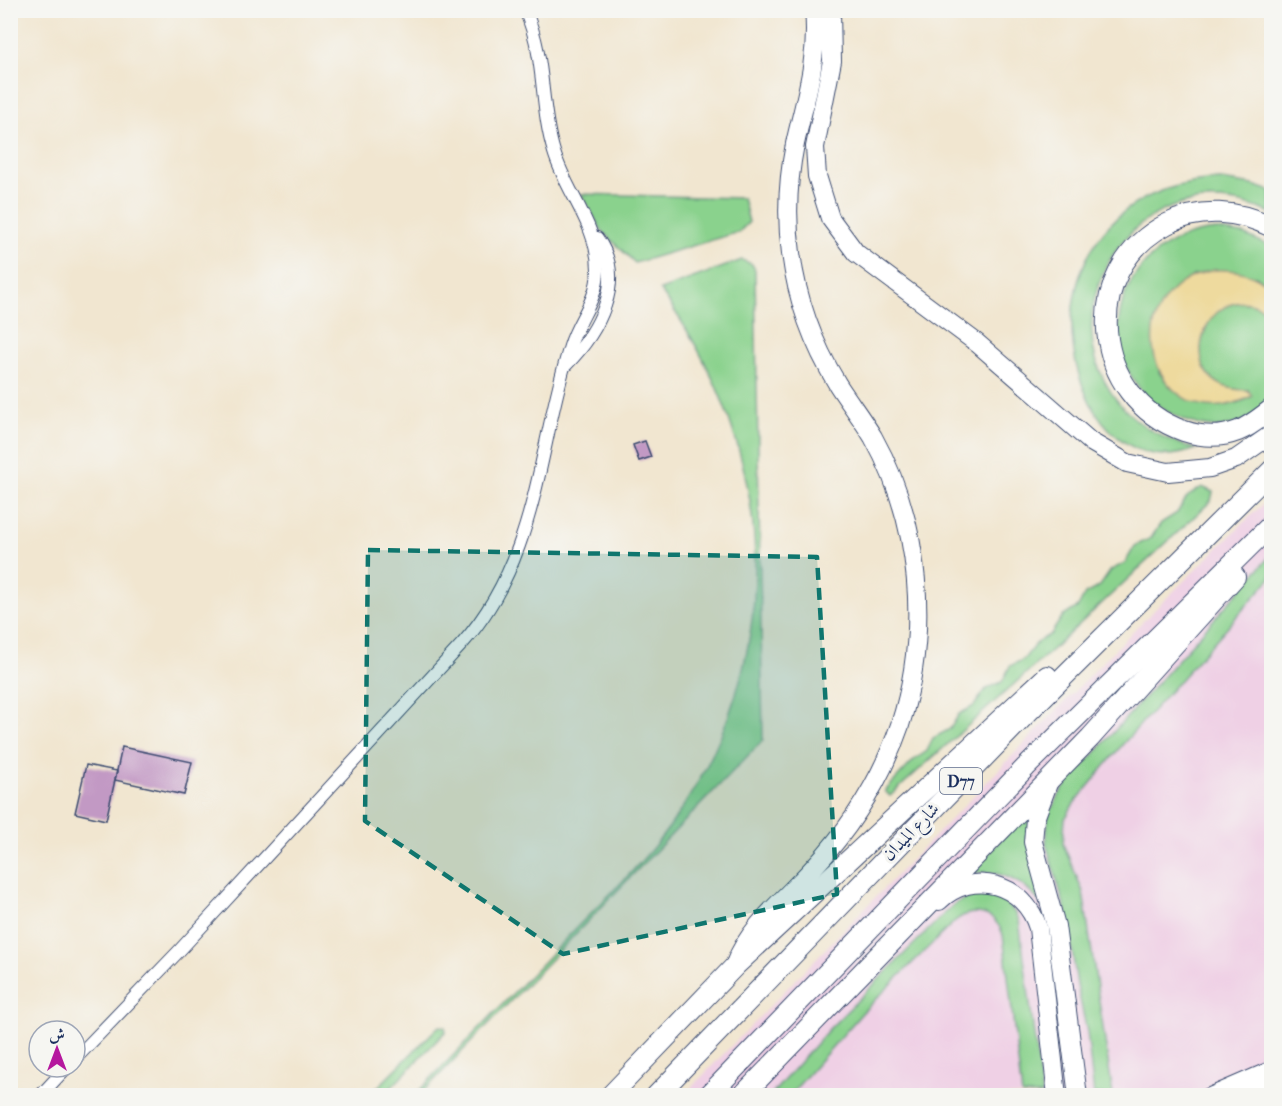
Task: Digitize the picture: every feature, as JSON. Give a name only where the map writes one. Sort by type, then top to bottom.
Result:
[{"type":"main road","points":[[1272,227],[1248,217],[1208,213],[1170,223],[1137,246],[1121,267],[1108,304],[1108,344],[1122,381],[1137,400],[1156,417],[1178,429],[1202,436],[1237,431],[1272,409]]},
{"type":"main road","name":"شارع الميدان","points":[[656,1095],[1020,720],[1272,470]]},
{"type":"main road","name":"شارع الميدان","points":[[708,1095],[1034,759],[1272,524]]},
{"type":"main road","points":[[747,1092],[1114,712],[1272,538]]},
{"type":"main road","points":[[610,1095],[735,966],[1069,655],[1136,605]]},
{"type":"street","points":[[87,1047],[179,951],[462,644],[488,612],[509,576],[525,530],[557,392],[567,365],[571,343],[590,307],[597,283],[597,256],[591,231],[554,152],[540,57],[525,10]]},
{"type":"street","points":[[735,966],[750,937],[843,833],[878,777],[894,742],[906,705],[916,642],[915,570],[900,498],[873,437],[819,350],[804,311],[793,270],[788,229],[789,187],[795,145],[814,67],[814,10]]},
{"type":"street","points":[[831,10],[832,62],[815,147],[816,176],[830,218],[856,252],[977,343],[1091,442],[1127,463],[1168,472],[1210,468],[1242,455],[1272,434]]},
{"type":"street","points":[[1050,777],[1035,819],[1033,842],[1056,926],[1078,1095]]},
{"type":"street","points":[[896,936],[950,892],[966,885],[983,883],[1000,885],[1022,898],[1032,912],[1038,928],[1057,1095]]},
{"type":"street","points":[[1206,1095],[1272,1067]]},
{"type":"street","points":[[40,1095],[55,1079]]},
{"type":"street","points":[[1211,1095],[1272,1079]]},
{"type":"highlighted area","points":[[368,550],[817,557],[837,894],[563,954],[365,821]]},
{"type":"shaded area","points":[[1271,496],[1271,1095],[683,1096],[1137,627]]},
{"type":"green space","points":[[1221,180],[1253,185],[1271,191],[1271,213],[1211,200],[1161,211],[1123,241],[1099,284],[1092,332],[1104,380],[1138,421],[1196,449],[1148,453],[1110,431],[1084,390],[1072,338],[1078,283],[1102,233],[1149,196]]},
{"type":"green space","points":[[581,194],[743,198],[749,222],[739,232],[635,263],[602,231]]},
{"type":"green space","points":[[1217,230],[1243,234],[1271,246],[1271,287],[1256,276],[1194,275],[1169,294],[1159,372],[1178,392],[1200,403],[1226,405],[1251,397],[1248,390],[1222,385],[1207,372],[1201,354],[1204,334],[1213,317],[1228,305],[1248,303],[1271,314],[1271,402],[1239,423],[1217,427],[1180,418],[1148,397],[1128,371],[1119,341],[1120,310],[1132,281],[1152,256],[1181,239]]},
{"type":"green space","points":[[742,260],[752,264],[755,270],[763,740],[420,1095],[415,1095],[660,840],[709,761],[736,694],[751,626],[755,556],[748,487],[729,419],[700,353],[660,290]]},
{"type":"green space","points":[[1202,487],[1213,492],[1211,501],[1053,649],[890,796],[885,791],[914,760],[927,751],[933,738],[950,729],[959,714],[974,706],[986,689],[1002,682],[1010,666],[1024,659],[1037,642],[1051,634],[1062,617],[1078,607],[1085,594],[1100,586],[1111,570],[1125,563],[1135,546],[1151,538],[1161,523],[1177,513],[1187,497]]},
{"type":"green space","points":[[1271,555],[1271,578],[1123,744],[1073,805],[1065,819],[1063,844],[1083,892],[1113,1095],[1094,1095],[1087,1032],[1077,985],[1067,915],[1046,844],[1048,815],[1062,790]]},
{"type":"green space","points":[[1027,810],[1041,904],[1027,889],[1010,878],[991,873],[970,874]]},
{"type":"green space","points":[[973,895],[988,895],[1006,903],[1019,920],[1042,1095],[1022,1095],[1003,935],[995,921],[976,913],[962,916],[955,921],[863,1012],[790,1095],[771,1095],[829,1029],[954,904]]},
{"type":"green space","points":[[439,1026],[445,1027],[446,1031],[384,1095],[370,1095]]},
{"type":"sand","points":[[1214,270],[1244,273],[1258,278],[1271,287],[1272,314],[1249,303],[1229,305],[1213,317],[1204,334],[1201,354],[1207,372],[1222,385],[1248,390],[1252,396],[1218,406],[1190,401],[1168,384],[1156,360],[1153,333],[1161,306],[1181,284]]},
{"type":"building","points":[[645,441],[651,457],[639,461],[633,445]]},
{"type":"building","points":[[122,747],[192,762],[184,795],[115,780]]},
{"type":"building","points":[[86,765],[117,771],[106,820],[75,813]]}]
